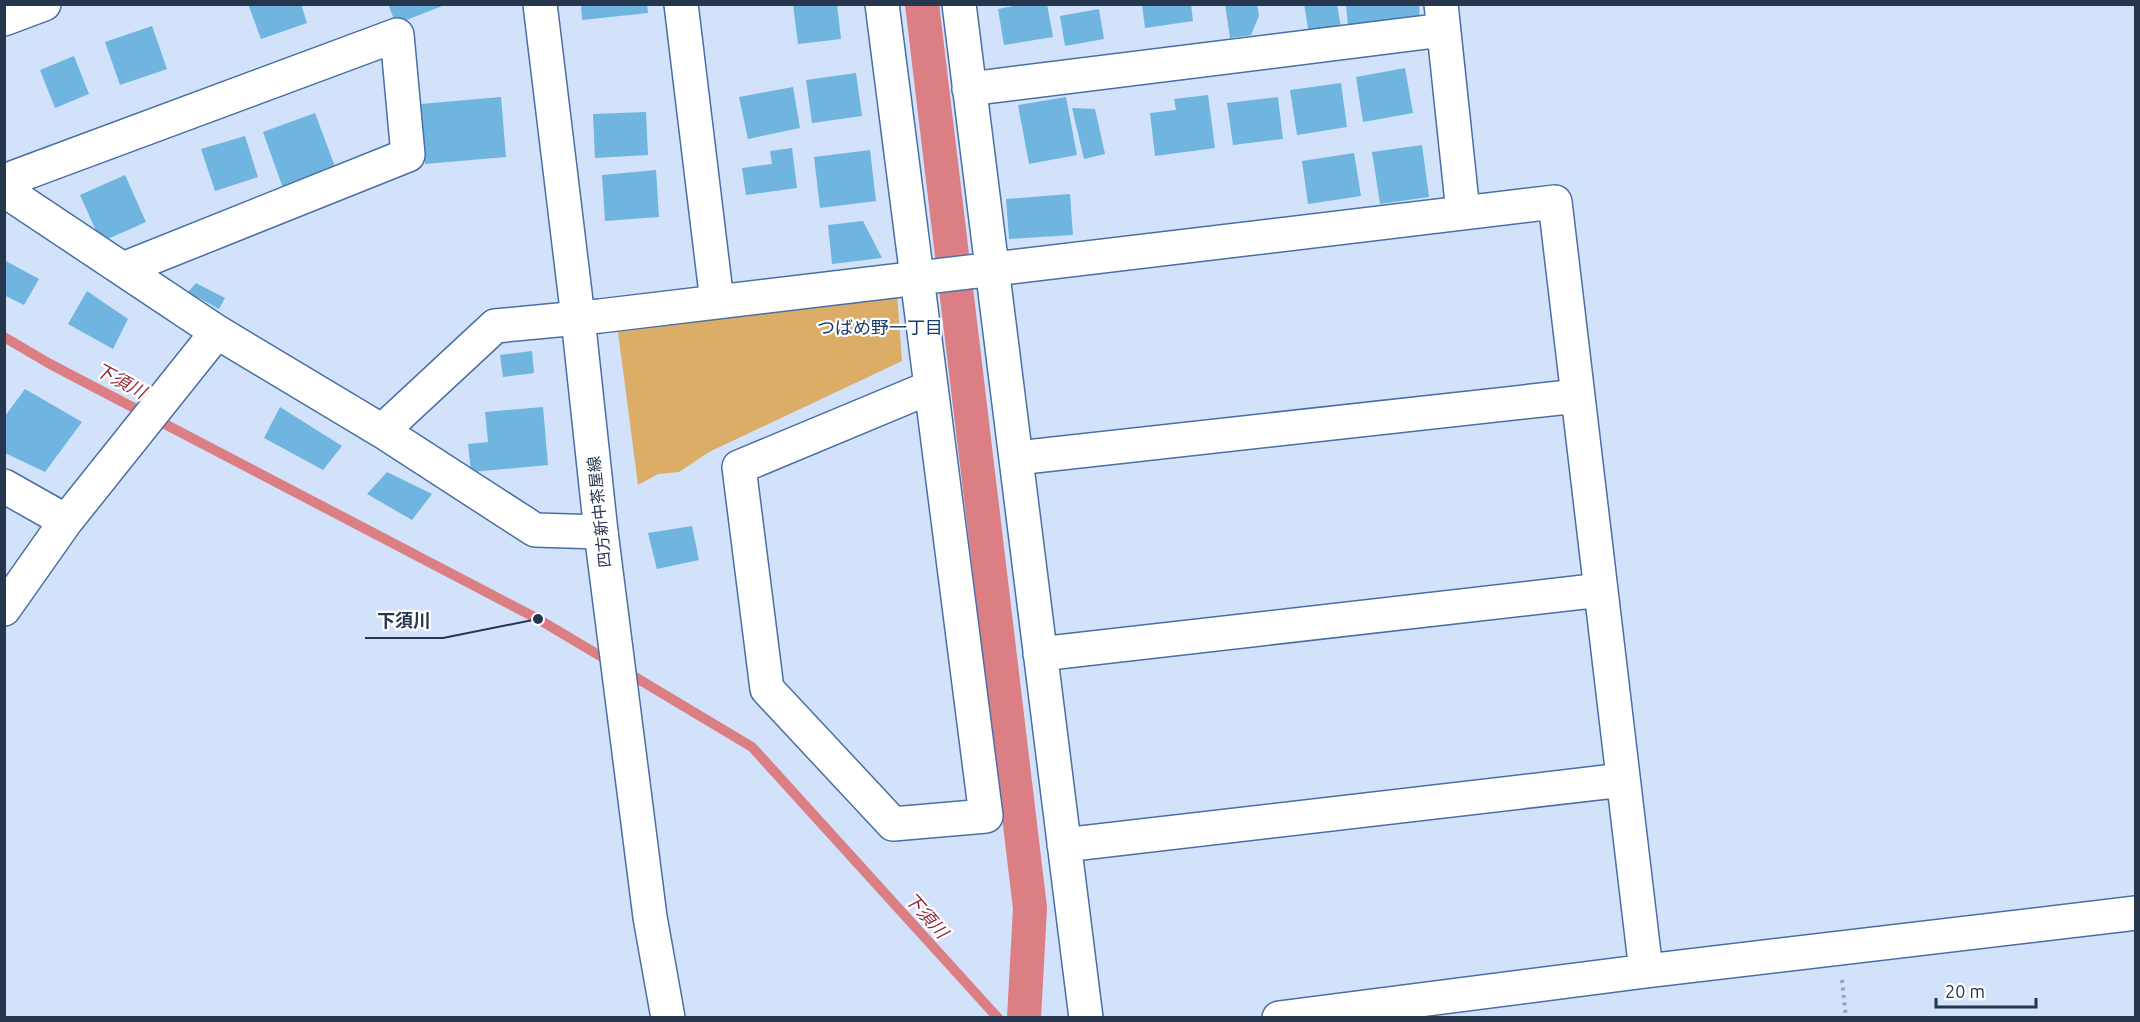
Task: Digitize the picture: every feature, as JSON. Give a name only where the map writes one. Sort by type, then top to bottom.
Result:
[{"type":"street","points":[[4,19],[44,4]]},
{"type":"street","name":"四方新中茶屋線","points":[[540,4],[578,318],[600,532],[650,917],[668,1017]]},
{"type":"street","points":[[681,4],[717,302]]},
{"type":"street","points":[[882,4],[986,816],[893,824],[767,689],[739,467],[931,387]]},
{"type":"street","points":[[959,4],[1086,1017]]},
{"type":"street","points":[[969,89],[1442,17],[1463,212]]},
{"type":"street","points":[[4,181],[397,36],[408,155],[123,269]]},
{"type":"street","points":[[4,190],[218,332],[382,431],[535,530],[600,532]]},
{"type":"street","points":[[382,431],[495,326],[717,302],[1555,201],[1646,971]]},
{"type":"street","points":[[4,609],[66,521],[218,332]]},
{"type":"street","points":[[1016,458],[1578,396]]},
{"type":"street","points":[[4,486],[66,521]]},
{"type":"street","points":[[1040,654],[1601,590]]},
{"type":"street","points":[[1064,845],[1623,780]]},
{"type":"street","points":[[1279,1017],[2136,913]]},
{"type":"shaded area","points":[[897,294],[902,361],[709,452],[679,472],[658,474],[638,485],[618,332]]},
{"type":"building","points":[[248,4],[301,4],[307,23],[261,39]]},
{"type":"building","points":[[388,4],[445,4],[445,5],[396,24]]},
{"type":"building","points":[[581,4],[647,4],[648,13],[582,20]]},
{"type":"building","points":[[793,4],[837,4],[841,39],[798,44]]},
{"type":"building","points":[[1023,4],[1047,4],[1053,37],[1004,45],[998,9]]},
{"type":"building","points":[[1142,4],[1191,4],[1193,21],[1145,28]]},
{"type":"building","points":[[1225,4],[1257,4],[1259,16],[1251,35],[1230,38]]},
{"type":"building","points":[[1304,4],[1337,4],[1341,28],[1309,34]]},
{"type":"building","points":[[1346,4],[1419,4],[1420,20],[1348,27]]},
{"type":"building","points":[[1099,9],[1104,39],[1065,46],[1060,16]]},
{"type":"building","points":[[152,26],[167,69],[120,85],[105,42]]},
{"type":"building","points":[[74,56],[89,94],[55,108],[40,70]]},
{"type":"building","points":[[1405,68],[1413,113],[1363,122],[1356,77]]},
{"type":"building","points":[[856,73],[862,116],[812,123],[806,80]]},
{"type":"building","points":[[1341,83],[1347,127],[1297,135],[1290,90]]},
{"type":"building","points":[[793,87],[800,128],[748,139],[739,97]]},
{"type":"building","points":[[1208,95],[1215,148],[1155,156],[1150,113],[1176,110],[1174,99]]},
{"type":"building","points":[[501,97],[506,157],[425,164],[420,104]]},
{"type":"building","points":[[1066,97],[1077,155],[1029,164],[1018,105]]},
{"type":"building","points":[[1278,97],[1283,139],[1233,145],[1227,103]]},
{"type":"building","points":[[1072,108],[1095,109],[1105,154],[1084,159]]},
{"type":"building","points":[[646,112],[648,155],[595,158],[593,114]]},
{"type":"building","points":[[315,113],[337,172],[284,191],[263,132]]},
{"type":"building","points":[[245,136],[258,177],[215,191],[201,149]]},
{"type":"building","points":[[1422,145],[1429,197],[1380,204],[1372,152]]},
{"type":"building","points":[[792,148],[797,188],[746,195],[742,168],[772,164],[770,151]]},
{"type":"building","points":[[870,150],[876,201],[820,208],[814,157]]},
{"type":"building","points":[[1354,153],[1361,196],[1308,204],[1302,161]]},
{"type":"building","points":[[656,170],[659,217],[605,221],[602,175]]},
{"type":"building","points":[[125,175],[146,222],[101,242],[80,195]]},
{"type":"building","points":[[1070,194],[1073,235],[1009,239],[1006,199]]},
{"type":"building","points":[[863,221],[882,258],[832,264],[828,225]]},
{"type":"building","points":[[4,260],[39,279],[24,305],[4,295]]},
{"type":"building","points":[[196,283],[225,298],[219,309],[188,292]]},
{"type":"building","points":[[87,291],[128,319],[113,349],[68,324]]},
{"type":"building","points":[[532,351],[534,373],[503,377],[500,355]]},
{"type":"building","points":[[25,389],[82,422],[45,472],[5,453],[5,416]]},
{"type":"building","points":[[280,407],[342,446],[323,470],[264,438]]},
{"type":"building","points":[[543,407],[548,465],[471,472],[468,444],[488,442],[485,412]]},
{"type":"building","points":[[387,472],[432,494],[412,520],[367,494]]},
{"type":"building","points":[[692,526],[699,560],[657,569],[648,533]]},
{"type":"waterway","points":[[922,4],[1030,908],[1024,1018]]},
{"type":"waterway","name":"下須川","points":[[4,337],[50,364],[538,619],[612,663]]},
{"type":"waterway","name":"下須川","points":[[625,671],[752,747],[998,1018]]},
{"type":"place","name":"下須川","points":[[538,619]]},
{"type":"district","name":"つばめ野一丁目","points":[[880,327]]}]
